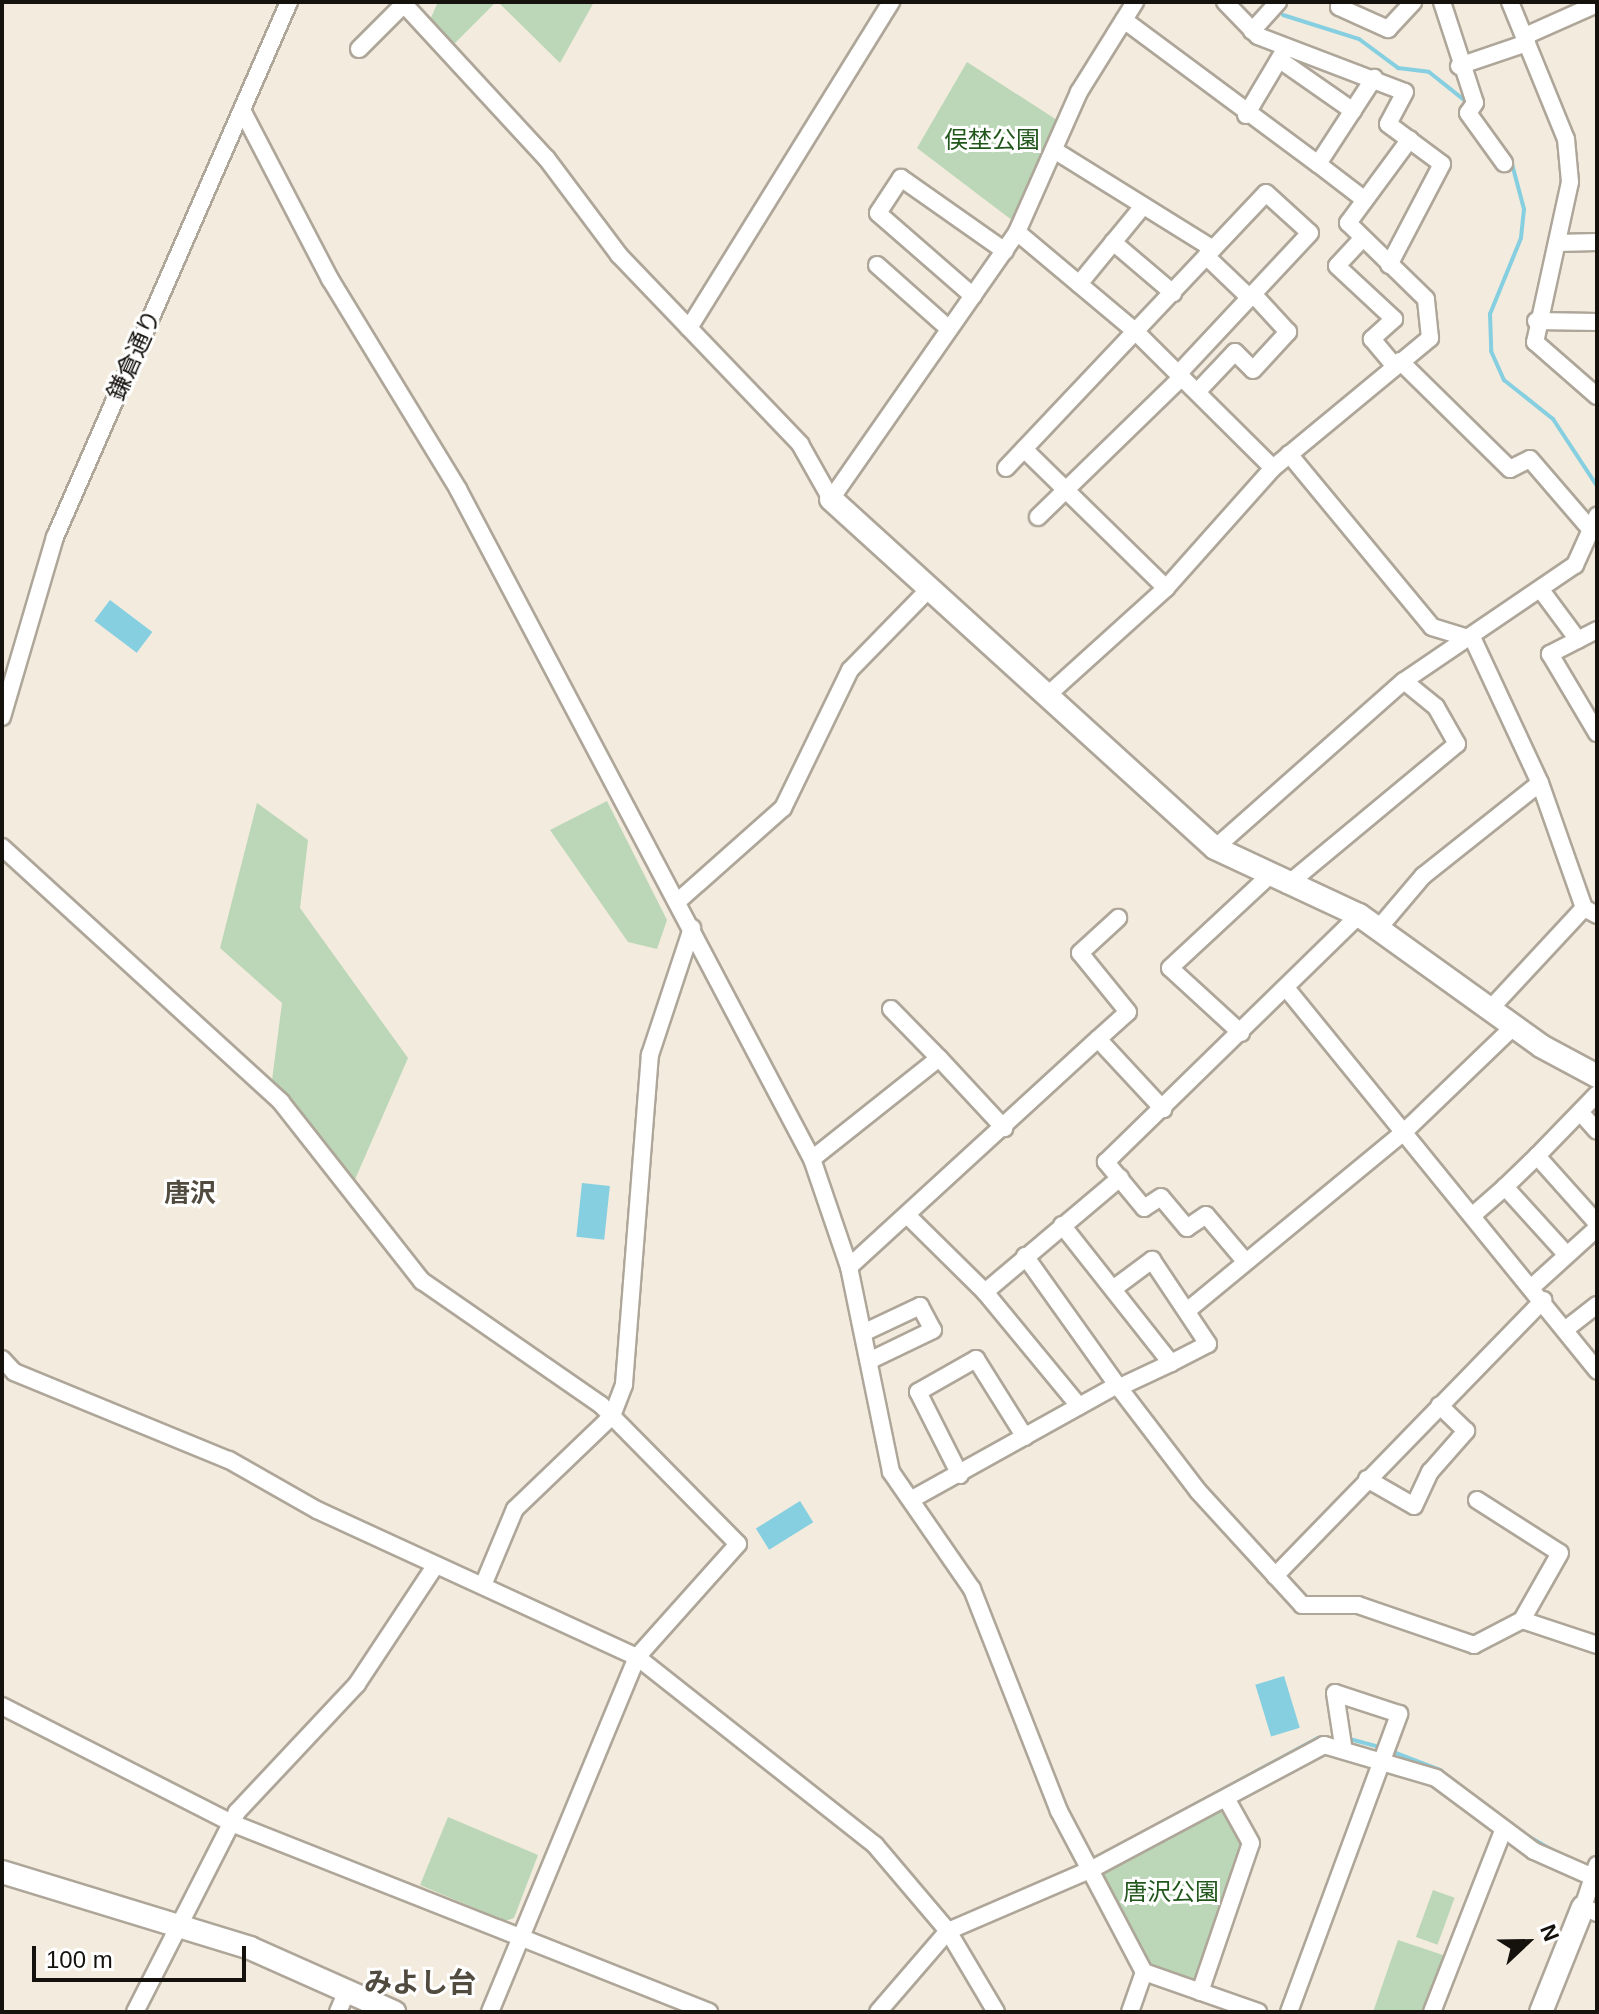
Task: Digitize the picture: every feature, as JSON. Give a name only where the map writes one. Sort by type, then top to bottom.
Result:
[{"type":"street","name":"鎌倉通り","points":[[2,717],[55,537],[289,2]]},
{"type":"street","points":[[689,328],[891,2]]},
{"type":"street","points":[[831,499],[1017,232],[1079,92],[1135,2]]},
{"type":"street","points":[[1225,2],[1252,31],[1284,52],[1353,111]]},
{"type":"street","points":[[1252,31],[1278,2]]},
{"type":"street","points":[[1337,4],[1388,29],[1413,2]]},
{"type":"street","points":[[1442,2],[1472,107],[1504,163]]},
{"type":"street","points":[[1510,2],[1566,139],[1570,182],[1536,321],[1535,342],[1597,396]]},
{"type":"street","points":[[359,49],[403,3],[689,328],[800,444],[831,499],[1051,692],[1215,848],[1277,882],[1359,915],[1515,1025],[1597,1076]]},
{"type":"street","points":[[1459,66],[1526,39],[1597,4]]},
{"type":"street","points":[[1124,20],[1246,115],[1365,200]]},
{"type":"street","points":[[1246,115],[1284,52]]},
{"type":"street","points":[[1284,52],[1374,78],[1405,92],[1388,124],[1442,164],[1389,265]]},
{"type":"street","points":[[1318,164],[1374,78]]},
{"type":"street","points":[[242,110],[330,279],[441,458],[692,928],[746,1046],[812,1159],[849,1267],[865,1332],[882,1445],[891,1472],[914,1498],[972,1589],[1059,1811],[1144,1972],[1258,2012]]},
{"type":"street","points":[[1051,692],[1166,588],[1273,468],[1430,338],[1426,299],[1361,240],[1348,223],[1410,139]]},
{"type":"street","points":[[1054,150],[1210,253],[1288,332],[1253,370],[1235,352],[1197,392]]},
{"type":"street","points":[[973,296],[878,213],[901,178],[1005,251]]},
{"type":"street","points":[[1006,468],[1266,193],[1310,233],[1180,375],[1038,517]]},
{"type":"street","points":[[1079,284],[1143,206]]},
{"type":"street","points":[[1017,232],[1136,332],[1273,468]]},
{"type":"street","points":[[1215,848],[1404,681],[1575,565],[1594,523],[1530,459],[1510,469],[1372,339],[1394,319],[1337,266],[1361,240]]},
{"type":"street","points":[[1113,242],[1173,293]]},
{"type":"street","points":[[1557,243],[1597,242]]},
{"type":"street","points":[[877,265],[949,329]]},
{"type":"street","points":[[1536,321],[1597,322]]},
{"type":"street","points":[[1024,449],[1166,588]]},
{"type":"street","points":[[1289,454],[1432,627],[1468,637],[1540,783],[1594,913],[1492,1007]]},
{"type":"street","points":[[677,902],[783,808],[850,670],[931,587]]},
{"type":"street","points":[[1541,590],[1578,640]]},
{"type":"street","points":[[1597,630],[1550,654],[1597,733]]},
{"type":"street","points":[[1241,1033],[1170,968],[1457,744],[1436,707],[1404,681]]},
{"type":"street","points":[[1378,929],[1423,876],[1540,783]]},
{"type":"street","points":[[2,847],[281,1102],[422,1281],[612,1416],[738,1544],[637,1657],[490,2012]]},
{"type":"street","points":[[1245,1261],[1206,1215],[1187,1228],[1161,1197],[1144,1208],[1106,1162],[1287,989],[1359,915]]},
{"type":"street","points":[[849,1267],[1128,1012],[1080,953],[1118,918]]},
{"type":"street","points":[[484,1583],[515,1509],[612,1416],[632,1351],[650,1055],[692,928]]},
{"type":"street","points":[[1287,989],[1543,1300],[1597,1371]]},
{"type":"street","points":[[891,1009],[1004,1128]]},
{"type":"street","points":[[1188,1310],[1405,1131],[1515,1025]]},
{"type":"street","points":[[1098,1039],[1163,1109]]},
{"type":"street","points":[[812,1159],[939,1058]]},
{"type":"street","points":[[1472,1216],[1537,1156],[1597,1094]]},
{"type":"street","points":[[1580,1112],[1597,1131]]},
{"type":"street","points":[[1532,1287],[1597,1226],[1537,1156]]},
{"type":"street","points":[[985,1292],[1120,1178]]},
{"type":"street","points":[[1505,1187],[1566,1254]]},
{"type":"street","points":[[908,1216],[985,1292],[1079,1406]]},
{"type":"street","points":[[1062,1225],[1171,1363]]},
{"type":"street","points":[[1025,1256],[1198,1491],[1302,1605],[1358,1605],[1474,1645],[1522,1620],[1560,1553],[1477,1500]]},
{"type":"street","points":[[914,1498],[1079,1406],[1208,1344],[1152,1260],[1113,1289]]},
{"type":"street","points":[[1275,1576],[1543,1300]]},
{"type":"street","points":[[1566,1329],[1597,1305]]},
{"type":"street","points":[[865,1332],[920,1306],[933,1330],[869,1361]]},
{"type":"street","points":[[2,1359],[68,1396],[229,1460],[435,1566],[484,1583],[637,1657],[846,1818],[908,1878],[948,1931],[996,2012]]},
{"type":"street","points":[[960,1475],[918,1392],[976,1359],[1025,1437]]},
{"type":"street","points":[[1367,1479],[1414,1506],[1430,1472],[1466,1431],[1439,1405]]},
{"type":"street","points":[[135,2012],[230,1822],[357,1684],[435,1566]]},
{"type":"street","points":[[1522,1620],[1597,1645]]},
{"type":"street","points":[[1289,2012],[1399,1714],[1346,1692],[1335,1693],[1342,1739]]},
{"type":"street","points":[[2,1706],[230,1822],[518,1941],[709,2012]]},
{"type":"street","points":[[878,2012],[948,1931],[1092,1869],[1324,1745],[1342,1739],[1385,1753],[1436,1778],[1503,1831],[1595,1870],[1590,1910],[1541,2012]]},
{"type":"street","points":[[1200,1992],[1251,1843],[1226,1798]]},
{"type":"street","points":[[1432,2012],[1503,1831]]},
{"type":"street","points":[[2,1872],[177,1925],[343,2002],[394,2012]]},
{"type":"street","points":[[1130,2012],[1144,1972]]},
{"type":"green space","points":[[438,2],[496,2],[453,45],[429,22]]},
{"type":"green space","points":[[498,2],[594,2],[560,63]]},
{"type":"green space","name":"俣埜公園","points":[[967,62],[1060,122],[1013,221],[917,148]]},
{"type":"green space","points":[[607,801],[667,920],[657,949],[628,942],[550,830]]},
{"type":"green space","points":[[257,803],[308,840],[300,908],[408,1058],[353,1184],[271,1088],[282,1003],[220,948]]},
{"type":"green space","name":"唐沢公園","points":[[1222,1804],[1244,1846],[1193,1983],[1149,1965],[1100,1874]]},
{"type":"green space","points":[[448,1817],[538,1855],[514,1918],[505,1921],[420,1885]]},
{"type":"green space","points":[[1433,1890],[1455,1898],[1438,1945],[1416,1937]]},
{"type":"green space","points":[[1398,1940],[1446,1956],[1425,2012],[1373,2012]]},
{"type":"water","points":[[110,600],[152,632],[137,653],[94,621]]},
{"type":"water","points":[[582,1183],[610,1186],[604,1240],[576,1237]]},
{"type":"water","points":[[800,1501],[813,1522],[769,1550],[756,1529]]},
{"type":"water","points":[[1284,1676],[1300,1728],[1271,1736],[1255,1685]]},
{"type":"waterway","points":[[1283,15],[1359,39],[1398,68],[1429,72],[1468,103]]},
{"type":"waterway","points":[[1475,108],[1512,164],[1524,209],[1521,238],[1490,314],[1491,351],[1504,380],[1553,419],[1597,486]]},
{"type":"waterway","points":[[1146,1831],[1318,1738],[1337,1738]]},
{"type":"waterway","points":[[1346,1738],[1383,1748]]},
{"type":"waterway","points":[[1391,1751],[1440,1770],[1471,1794]]},
{"type":"waterway","points":[[1526,1835],[1556,1852]]},
{"type":"district","name":"唐沢","points":[[190,1194]]},
{"type":"district","name":"みよし台","points":[[420,1983]]}]
